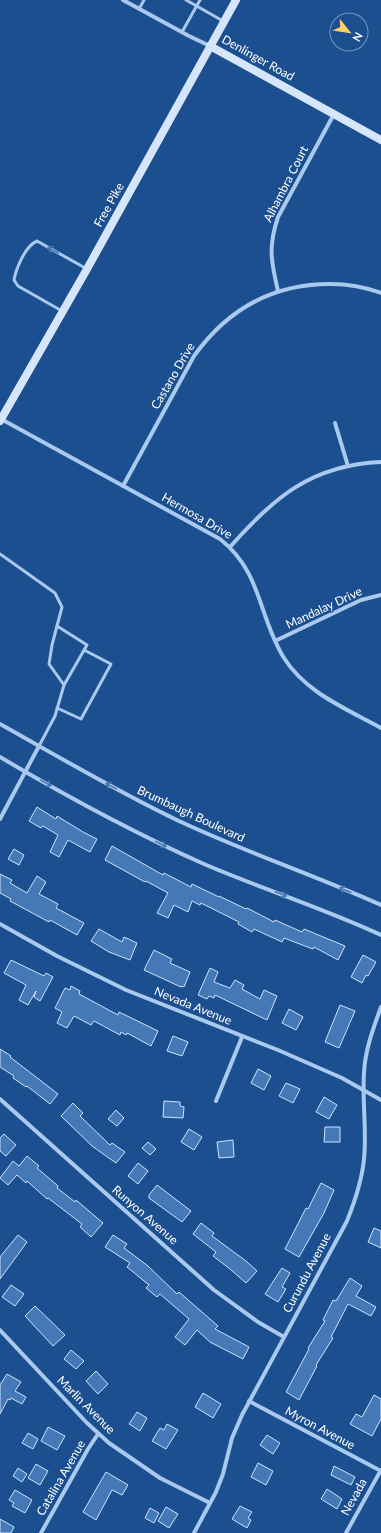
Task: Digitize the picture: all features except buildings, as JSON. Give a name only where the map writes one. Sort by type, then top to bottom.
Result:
[{"type":"main road","name":"Free Pike","points":[[1,420],[87,269],[236,0]]},
{"type":"main road","name":"Denlinger Road","points":[[210,46],[381,140]]},
{"type":"street","name":"Denlinger Road","points":[[123,0],[210,46]]},
{"type":"street","name":"Alhambra Court","points":[[278,291],[271,258],[274,231],[278,217],[334,114]]},
{"type":"street","name":"Castano Drive","points":[[123,486],[194,356],[217,328],[231,316],[250,304],[278,291],[298,286],[341,284],[381,293]]},
{"type":"street","name":"Hermosa Drive","points":[[1,420],[220,539],[230,547],[241,559],[255,585],[265,618],[284,658],[305,682],[326,698],[381,728]]},
{"type":"street","points":[[335,423],[348,466]]},
{"type":"street","points":[[230,547],[250,524],[278,498],[312,478],[348,466],[381,462]]},
{"type":"street","name":"Mandalay Drive","points":[[275,641],[354,603],[381,595]]},
{"type":"street","name":"Brumbaugh Boulevard","points":[[0,724],[118,790],[177,820],[234,846],[381,905]]},
{"type":"street","points":[[0,819],[39,746]]},
{"type":"street","points":[[0,757],[104,816],[191,858],[335,915],[381,935]]},
{"type":"street","name":"Nevada Avenue","points":[[0,924],[57,956],[126,990],[342,1078],[364,1089],[381,1100]]},
{"type":"street","name":"Curundu Avenue","points":[[194,1533],[210,1503],[222,1474],[232,1438],[249,1401],[347,1221],[355,1200],[362,1175],[364,1158],[364,1089],[366,1051],[381,1007]]},
{"type":"street","points":[[216,1101],[242,1037]]},
{"type":"street","name":"Runyon Avenue","points":[[0,1099],[214,1290],[258,1322],[284,1337]]},
{"type":"street","name":"Marlin Avenue","points":[[1,1333],[98,1434],[109,1443],[160,1478],[210,1503]]},
{"type":"street","name":"Myron Avenue","points":[[249,1401],[381,1471]]},
{"type":"street","name":"Catalina Avenue","points":[[41,1533],[98,1434]]},
{"type":"street","name":"Nevada","points":[[346,1533],[381,1471]]},
{"type":"lane","points":[[139,9],[144,0]]},
{"type":"lane","points":[[186,0],[224,22]]},
{"type":"lane","points":[[182,32],[200,0]]},
{"type":"lane","points":[[63,311],[18,286],[14,280],[15,272],[20,262],[29,247],[36,241],[87,269]]},
{"type":"lane","points":[[0,554],[55,592],[62,607],[52,645],[49,664],[64,685]]},
{"type":"lane","points":[[39,746],[55,716],[64,685],[87,645],[57,626]]},
{"type":"lane","points":[[57,708],[81,719],[111,664],[84,650]]}]
